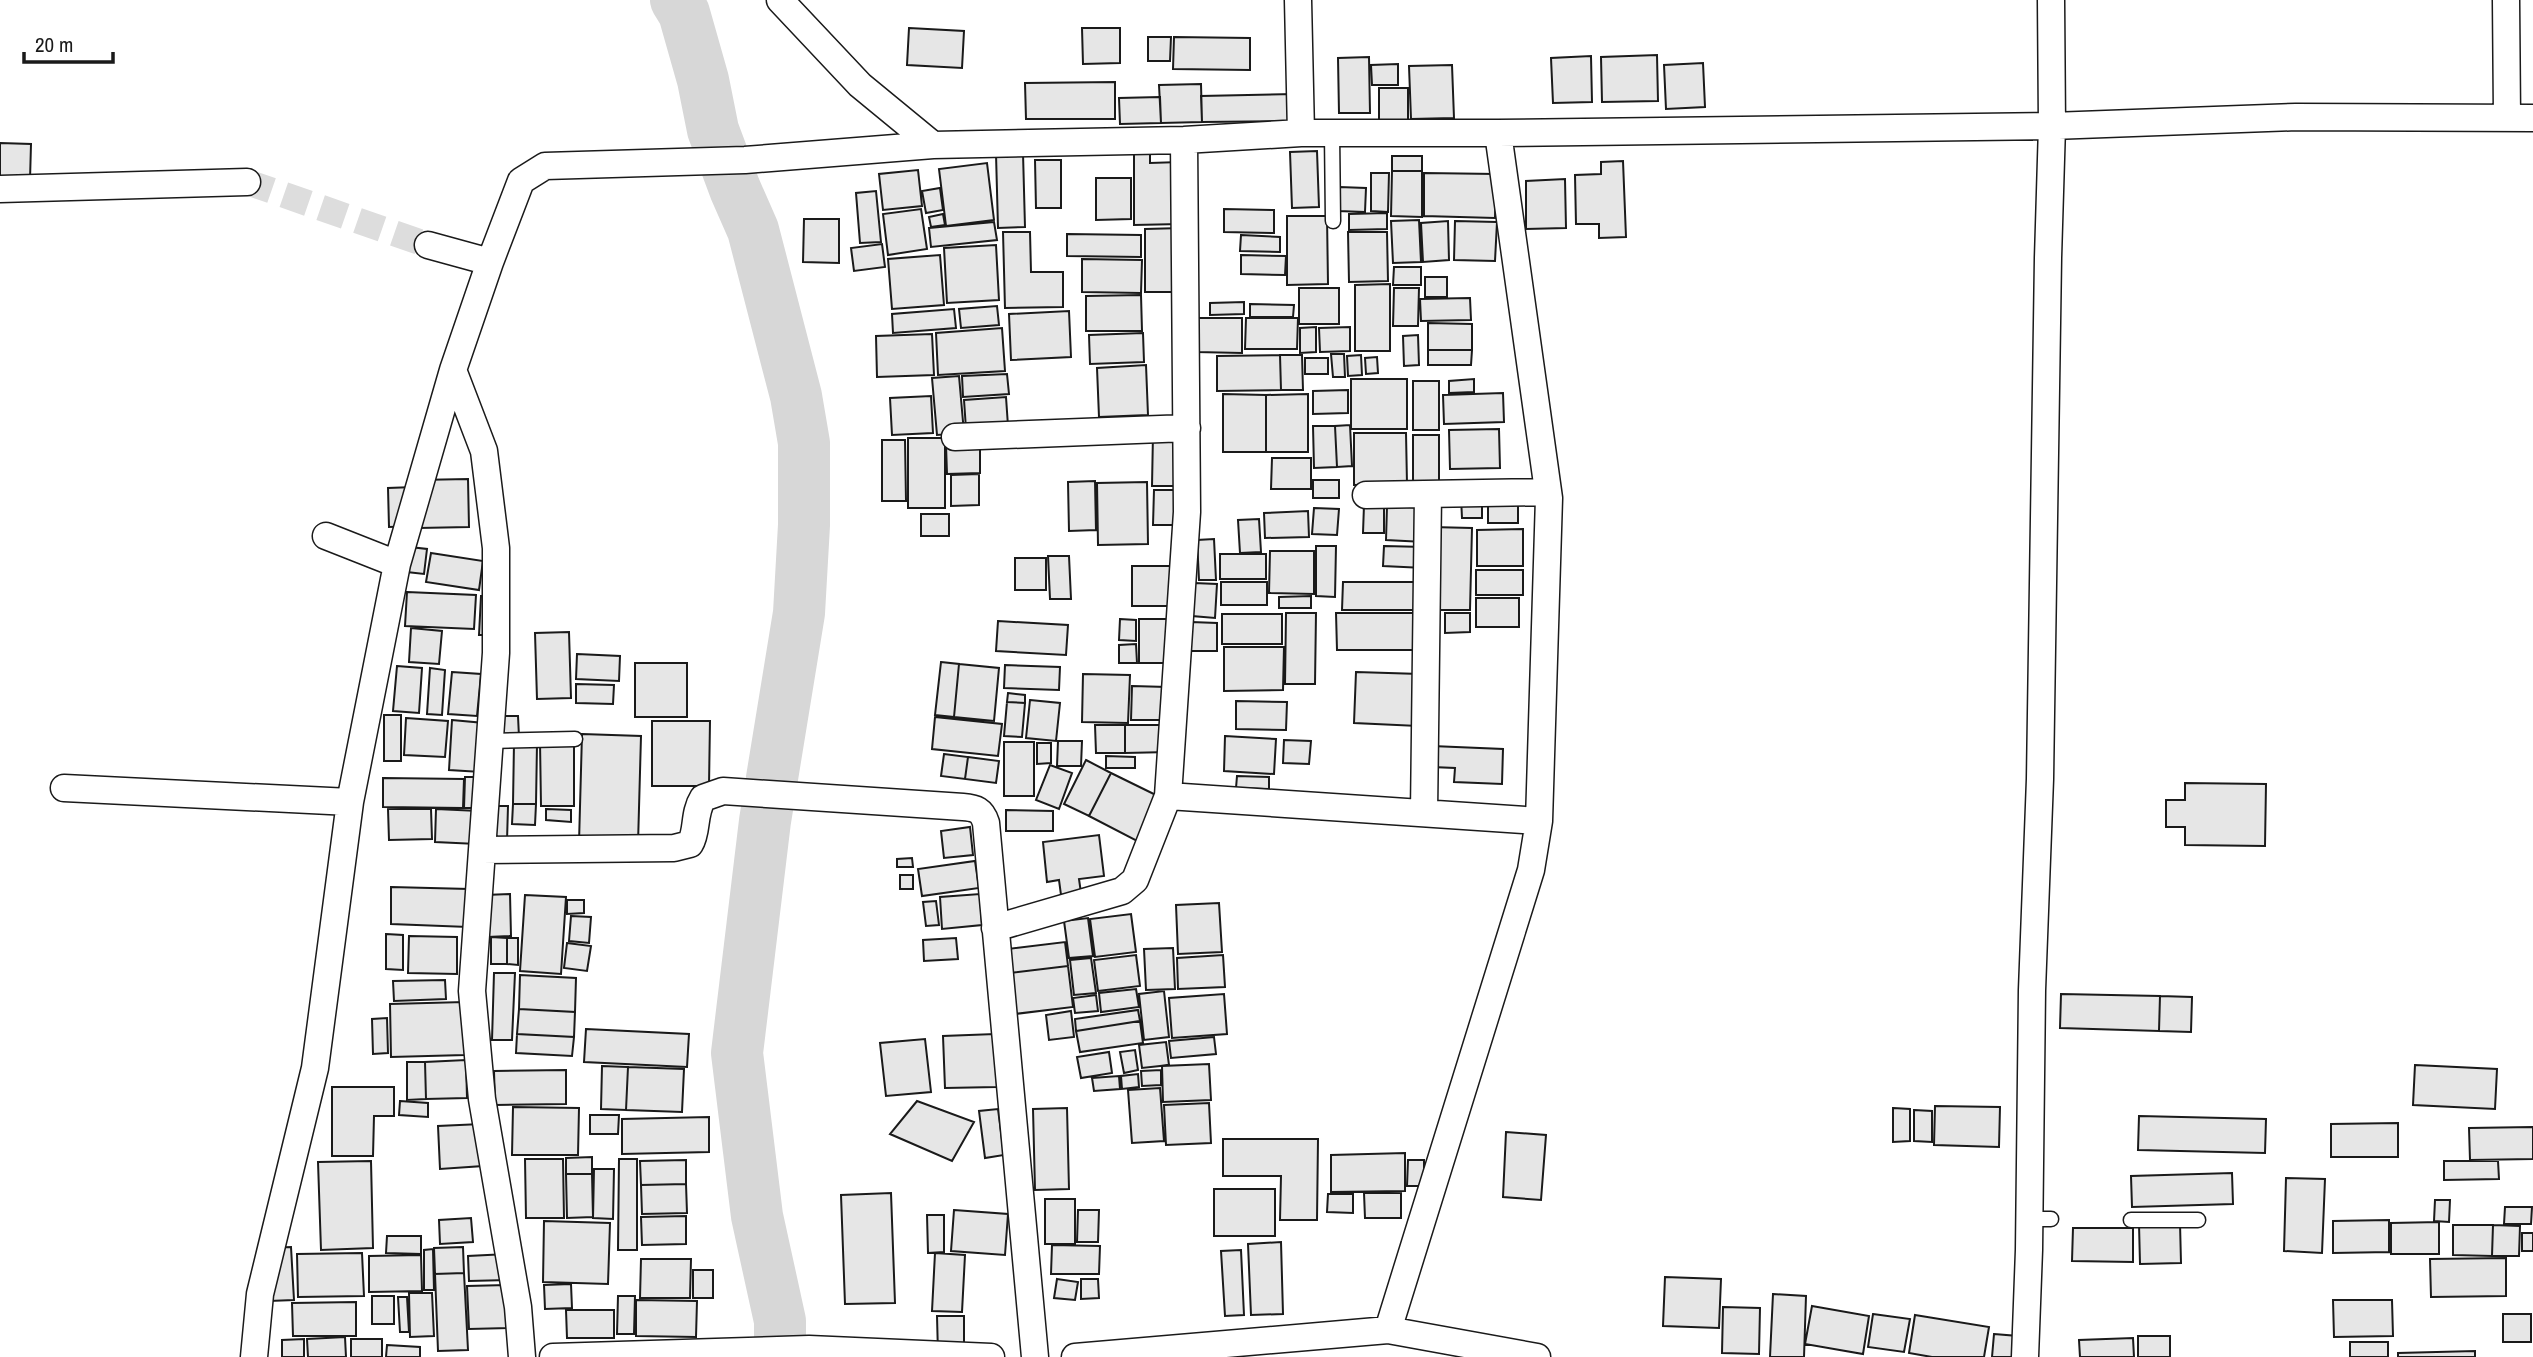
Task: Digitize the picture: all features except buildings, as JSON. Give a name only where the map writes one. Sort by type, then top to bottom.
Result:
[{"type":"street","points":[[780,0],[860,85],[933,145]]},
{"type":"street","points":[[1298,0],[1301,133]]},
{"type":"street","points":[[2025,1357],[2040,1219],[2032,990],[2040,779],[2052,126],[2051,0]]},
{"type":"street","points":[[254,1357],[260,1294],[316,1068],[350,802],[397,564],[453,370],[490,262],[521,181],[545,166],[745,160],[933,145],[1184,140],[1301,133],[2052,126],[2296,117],[2520,117],[2506,0]]},
{"type":"street","points":[[1388,1330],[1531,870],[1539,821],[1548,492],[1498,133]]},
{"type":"street","points":[[995,928],[1122,891],[1136,880],[1168,796],[1187,512],[1184,140]]},
{"type":"street","points":[[0,189],[247,182]]},
{"type":"street","points":[[428,245],[490,262]]},
{"type":"street","points":[[453,370],[484,451],[496,548],[496,653],[472,991],[482,1099],[518,1307],[522,1357]]},
{"type":"street","points":[[955,437],[1187,428]]},
{"type":"street","points":[[1366,495],[1548,492]]},
{"type":"street","points":[[1424,813],[1427,494]]},
{"type":"street","points":[[326,536],[397,564]]},
{"type":"street","points":[[64,788],[350,802]]},
{"type":"street","points":[[482,850],[674,848],[690,844],[694,838],[696,810],[703,797],[723,791],[977,808],[986,822],[1035,1357]]},
{"type":"street","points":[[1168,796],[1539,821]]},
{"type":"street","points":[[1075,1357],[1300,1348],[1388,1330],[1537,1357]]},
{"type":"street","points":[[553,1357],[809,1349],[991,1357]]},
{"type":"lane","points":[[1332,133],[1334,221]]},
{"type":"lane","points":[[489,741],[575,739]]},
{"type":"lane","points":[[2130,1220],[2198,1220]]},
{"type":"waterway","points":[[676,0],[684,13],[703,80],[713,130],[753,230],[796,396],[804,443],[804,525],[799,613],[765,821],[737,1053],[757,1216],[780,1321],[780,1357]]},
{"type":"tunnel","points":[[247,182],[428,245]]}]
